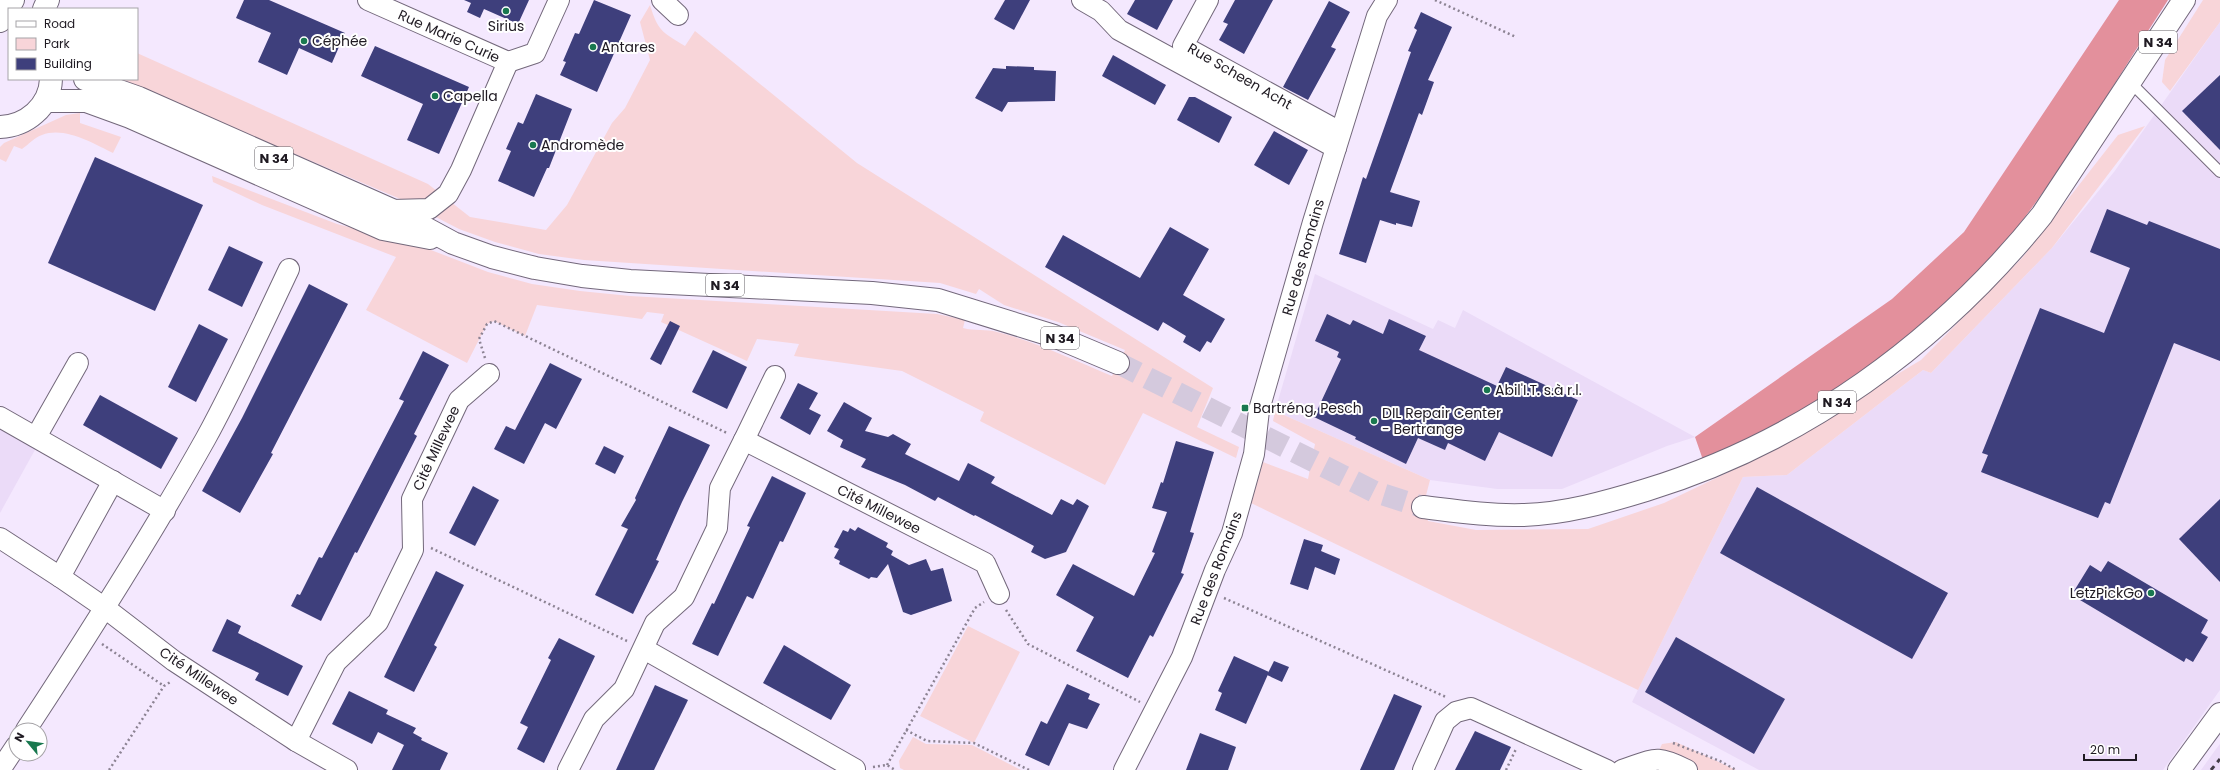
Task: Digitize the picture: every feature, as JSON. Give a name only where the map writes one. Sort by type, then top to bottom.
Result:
[{"type":"main road","name":"N 34","points":[[1423,507],[1480,514],[1524,515],[1566,509],[1617,499],[1669,483],[1721,463],[1788,432],[1873,378],[1947,318],[2015,249],[2042,215],[2131,83],[2184,0]]},
{"type":"main road","points":[[0,22],[8,8]]},
{"type":"main road","points":[[0,127],[24,122],[36,113],[45,101],[51,80]]},
{"type":"main road","name":"N 34","points":[[88,80],[139,98],[392,210],[453,243]]},
{"type":"main road","name":"N 34","points":[[45,101],[86,101],[130,117],[383,229],[453,243],[514,263],[582,276],[630,281],[872,293],[938,300],[1054,336],[1118,363]]},
{"type":"main road","points":[[2179,770],[2220,714]]},
{"type":"street","name":"Rue Marie Curie","points":[[368,0],[508,62],[535,54],[559,0]]},
{"type":"street","points":[[662,0],[678,14]]},
{"type":"street","points":[[1082,0],[1101,11],[1119,30],[1338,140]]},
{"type":"street","name":"Rue Scheen Acht","points":[[1208,0],[1183,46],[1338,140]]},
{"type":"street","name":"Rue des Romains","points":[[1124,770],[1182,657],[1207,590],[1232,534],[1254,454],[1259,410],[1338,140],[1378,16],[1387,0]]},
{"type":"street","name":"Rue Marie Curie","points":[[392,210],[429,209],[448,194],[461,170],[508,62]]},
{"type":"street","points":[[31,722],[106,608],[165,511],[207,437],[289,270]]},
{"type":"street","points":[[36,437],[78,363]]},
{"type":"street","name":"Cité Millewee","points":[[296,741],[336,662],[378,622],[413,550],[412,499],[459,400],[489,374]]},
{"type":"street","points":[[568,770],[594,719],[624,689],[655,624],[684,596],[717,528],[720,488],[774,376]]},
{"type":"street","points":[[0,417],[165,511]]},
{"type":"street","name":"Cité Millewee","points":[[744,440],[985,564],[998,594]]},
{"type":"street","points":[[60,577],[114,482]]},
{"type":"street","name":"Cité Millewee","points":[[0,538],[106,608],[188,670],[296,741],[347,770]]},
{"type":"street","points":[[644,649],[855,769]]},
{"type":"street","points":[[1423,770],[1445,721],[1456,712],[1471,708],[1607,770]]},
{"type":"street","points":[[0,770],[8,758]]},
{"type":"street","points":[[1622,770],[1655,759],[1666,760],[1687,770]]},
{"type":"lane","points":[[2131,83],[2220,172]]},
{"type":"path","points":[[1435,0],[1516,37]]},
{"type":"path","points":[[489,374],[479,339],[487,324],[494,321],[744,440]]},
{"type":"path","points":[[412,540],[644,649]]},
{"type":"path","points":[[1207,590],[1446,696],[1456,712]]},
{"type":"path","points":[[888,765],[906,730],[975,608],[998,594],[1009,618],[1028,644],[1154,709]]},
{"type":"path","points":[[88,635],[164,686]]},
{"type":"path","points":[[109,770],[164,686],[188,670]]},
{"type":"path","points":[[906,730],[927,741],[974,743],[1028,770]]},
{"type":"path","points":[[1506,770],[1517,746]]},
{"type":"path","points":[[855,769],[888,765],[895,770]]},
{"type":"shaded area","points":[[2119,0],[2168,0],[2053,178],[2012,234],[1957,293],[1906,339],[1880,360],[1823,399],[1794,416],[1756,436],[1703,460],[1695,437],[1892,299],[1964,232]]},
{"type":"shaded area","points":[[2220,22],[2220,690],[2163,770],[1759,770],[1632,702],[1743,477],[1787,475],[1923,370],[1931,373],[2052,248],[2114,172]]},
{"type":"shaded area","points":[[1315,274],[1433,329],[1438,320],[1455,328],[1463,310],[1695,437],[1667,446],[1562,489],[1497,489],[1430,480],[1275,411]]},
{"type":"shaded area","points":[[0,428],[36,448],[0,513]]},
{"type":"shaded area","points":[[2220,744],[2220,770],[2201,770],[2216,749]]},
{"type":"green space","points":[[2203,0],[2220,0],[2220,22],[2170,91],[2162,82],[2165,60]]},
{"type":"green space","points":[[650,5],[662,30],[685,46],[695,31],[857,163],[1213,388],[1197,427],[1239,447],[1236,458],[1143,413],[1105,485],[980,421],[984,412],[902,371],[794,356],[799,344],[757,339],[747,361],[661,322],[664,314],[647,312],[642,319],[537,305],[525,336],[494,321],[487,324],[467,363],[366,310],[396,257],[262,205],[213,182],[212,176],[337,224],[418,245],[488,272],[532,284],[630,296],[937,314],[965,320],[963,328],[993,331],[1012,336],[1112,376],[1125,350],[1058,322],[1004,305],[979,289],[976,294],[940,283],[584,260],[539,254],[495,242],[459,229],[405,201],[121,80],[138,80],[138,53],[428,184],[470,217],[546,230],[567,205],[612,123],[625,108],[650,60],[640,22]]},
{"type":"green space","points":[[80,113],[80,123],[121,137],[113,153],[70,134],[51,133],[37,137],[22,149],[14,146],[6,162],[0,159],[0,147],[4,143],[66,115]]},
{"type":"green space","points":[[2145,126],[2052,248],[1931,373],[1923,370],[1787,475],[1743,477],[1638,690],[1251,503],[1263,462],[1308,479],[1315,444],[1273,421],[1275,411],[1430,480],[1423,507],[1428,521],[1476,530],[1588,529],[1664,503],[1754,460],[1921,360],[2022,258],[2118,135]]},
{"type":"green space","points":[[968,626],[1020,652],[974,743],[920,716]]},
{"type":"green space","points":[[913,737],[926,744],[972,745],[1021,770],[904,770],[900,768],[899,761]]},
{"type":"green space","points":[[1676,742],[1736,770],[1622,770],[1655,759],[1662,744]]},
{"type":"building","name":"Céphée","points":[[244,0],[269,0],[345,33],[332,63],[299,48],[287,75],[258,62],[271,33],[236,18]]},
{"type":"building","name":"Sirius","points":[[464,0],[529,0],[518,24],[484,9],[480,18],[467,12],[471,3]]},
{"type":"building","name":"Antares","points":[[594,0],[631,15],[597,92],[560,75],[566,62],[563,61],[575,33],[579,34]]},
{"type":"building","points":[[1005,0],[1030,0],[1014,30],[994,19]]},
{"type":"building","points":[[1135,0],[1173,0],[1157,30],[1127,14]]},
{"type":"building","points":[[1235,0],[1273,0],[1244,54],[1219,40],[1228,24],[1223,22]]},
{"type":"building","points":[[1329,1],[1350,12],[1331,47],[1336,49],[1308,100],[1283,87]]},
{"type":"building","points":[[1421,12],[1452,27],[1428,80],[1434,82],[1422,115],[1419,113],[1390,192],[1420,201],[1412,227],[1396,223],[1396,225],[1380,220],[1366,263],[1339,254],[1363,177],[1366,179],[1411,52],[1408,51],[1417,30],[1414,28]]},
{"type":"building","name":"Capella","points":[[375,46],[469,87],[439,154],[407,140],[423,104],[361,76]]},
{"type":"building","points":[[1113,55],[1166,85],[1155,105],[1102,76]]},
{"type":"building","points":[[1006,66],[1034,67],[1034,70],[1056,71],[1055,101],[1008,102],[1002,112],[975,98],[993,68],[1006,69]]},
{"type":"building","points":[[2220,75],[2220,150],[2182,111]]},
{"type":"building","name":"Andromède","points":[[536,94],[572,109],[549,168],[547,168],[534,197],[498,181],[511,151],[506,149],[518,122],[523,124]]},
{"type":"building","points":[[1189,97],[1195,97],[1232,117],[1219,143],[1177,120]]},
{"type":"building","points":[[1274,131],[1308,150],[1289,185],[1254,165]]},
{"type":"building","points":[[95,157],[203,205],[155,311],[48,263]]},
{"type":"building","points":[[2107,209],[2147,225],[2149,221],[2220,249],[2220,361],[2174,343],[2110,504],[2105,502],[2098,518],[1981,472],[1988,455],[1982,453],[2040,308],[2104,333],[2130,268],[2090,252]]},
{"type":"building","points":[[1170,227],[1209,249],[1183,295],[1225,319],[1211,343],[1207,341],[1200,352],[1183,342],[1186,336],[1163,322],[1158,331],[1045,267],[1063,235],[1140,278]]},
{"type":"building","points":[[229,246],[263,262],[242,307],[208,290]]},
{"type":"building","points":[[309,284],[348,304],[271,453],[273,454],[240,513],[202,491],[242,418]]},
{"type":"building","points":[[1327,314],[1350,325],[1353,320],[1383,334],[1389,319],[1426,336],[1419,350],[1497,386],[1506,367],[1578,400],[1552,457],[1499,432],[1485,461],[1448,443],[1445,450],[1418,438],[1406,464],[1355,439],[1356,437],[1314,417],[1341,359],[1337,357],[1339,352],[1315,341]]},
{"type":"building","points":[[670,321],[680,326],[661,365],[650,359]]},
{"type":"building","points":[[199,324],[228,339],[196,402],[168,387]]},
{"type":"building","points":[[713,350],[747,367],[727,409],[692,392]]},
{"type":"building","points":[[423,351],[449,365],[414,434],[417,436],[357,553],[355,552],[321,621],[291,606],[297,594],[300,595],[319,557],[322,558],[404,401],[399,399]]},
{"type":"building","points":[[550,363],[582,379],[556,429],[545,423],[524,464],[494,449],[506,426],[515,430]]},
{"type":"building","points":[[798,383],[818,393],[809,409],[821,415],[810,435],[780,418]]},
{"type":"building","points":[[100,395],[178,438],[161,469],[83,425]]},
{"type":"building","points":[[844,402],[872,418],[865,431],[888,437],[893,434],[911,444],[905,454],[959,481],[968,463],[995,477],[991,483],[1052,515],[1061,499],[1073,505],[1077,499],[1089,506],[1066,552],[1045,559],[1031,552],[1034,546],[975,515],[974,516],[938,497],[935,501],[905,485],[861,467],[866,459],[840,447],[843,440],[827,431]]},
{"type":"building","points":[[669,426],[710,445],[682,502],[656,560],[659,561],[633,614],[595,595],[628,529],[621,526],[636,500],[635,498]]},
{"type":"building","points":[[1176,441],[1214,452],[1190,532],[1194,533],[1181,573],[1184,574],[1153,637],[1150,635],[1128,678],[1076,651],[1094,617],[1056,595],[1073,564],[1134,596],[1155,553],[1152,552],[1167,512],[1152,508],[1161,482],[1163,483]]},
{"type":"building","points":[[604,446],[624,456],[615,474],[595,464]]},
{"type":"building","points":[[772,476],[806,493],[783,542],[780,541],[753,599],[747,596],[718,656],[692,644],[712,603],[714,604],[750,527],[747,526]]},
{"type":"building","points":[[473,486],[499,500],[475,546],[449,533]]},
{"type":"building","points":[[1757,487],[1948,593],[1912,659],[1720,553]]},
{"type":"building","points":[[2220,499],[2220,582],[2179,539]]},
{"type":"building","points":[[858,527],[888,543],[886,547],[893,551],[891,555],[909,565],[926,559],[931,571],[943,568],[952,601],[911,615],[903,612],[888,564],[877,578],[871,577],[869,579],[839,564],[840,561],[834,558],[839,549],[834,547],[843,530],[848,532],[850,528],[855,531]]},
{"type":"building","points":[[1304,539],[1323,545],[1321,551],[1340,559],[1335,575],[1315,567],[1308,590],[1290,584]]},
{"type":"building","points":[[2108,561],[2208,620],[2201,633],[2208,637],[2193,662],[2186,658],[2184,662],[2080,600],[2082,596],[2074,591],[2090,565],[2101,572]]},
{"type":"building","points":[[436,571],[464,585],[434,645],[437,647],[414,692],[384,677]]},
{"type":"building","points":[[227,619],[241,626],[238,633],[303,666],[288,696],[255,680],[259,673],[212,651]]},
{"type":"building","points":[[1676,637],[1785,699],[1754,754],[1645,692]]},
{"type":"building","points":[[559,638],[595,656],[544,763],[517,749],[528,727],[520,723],[551,660],[548,658]]},
{"type":"building","points":[[784,645],[851,685],[831,720],[763,683]]},
{"type":"building","points":[[1234,656],[1269,672],[1246,724],[1215,710],[1222,693],[1218,691]]},
{"type":"building","points":[[1274,661],[1289,667],[1282,682],[1267,675]]},
{"type":"building","points":[[1067,684],[1090,694],[1088,699],[1100,704],[1087,729],[1069,723],[1049,766],[1025,755],[1041,721],[1047,724]]},
{"type":"building","points":[[655,685],[688,700],[654,770],[616,770]]},
{"type":"building","points":[[349,691],[388,710],[386,714],[416,728],[413,733],[422,738],[421,740],[448,753],[440,770],[392,770],[404,745],[378,732],[372,744],[332,724]]},
{"type":"building","points":[[1394,694],[1422,706],[1394,770],[1360,770]]},
{"type":"building","points":[[1475,731],[1511,747],[1500,770],[1455,770]]},
{"type":"building","points":[[1200,733],[1236,747],[1228,770],[1186,770]]},
{"type":"tunnel","points":[[1118,363],[1375,492],[1423,507]]},
{"type":"railway","points":[[2211,770],[2220,759]]},
{"type":"place","name":"Sirius","points":[[506,11]]},
{"type":"place","name":"Céphée","points":[[304,41]]},
{"type":"place","name":"Antares","points":[[593,47]]},
{"type":"place","name":"Capella","points":[[435,96]]},
{"type":"place","name":"Andromède","points":[[533,145]]},
{"type":"place","name":"Abil'I.T. s.à r.l.","points":[[1487,390]]},
{"type":"place","name":"Bartréng, Pesch","points":[[1245,408]]},
{"type":"place","name":"DIL Repair Center - Bertrange","points":[[1374,421]]},
{"type":"place","name":"LetzPickGo","points":[[2151,593]]}]
